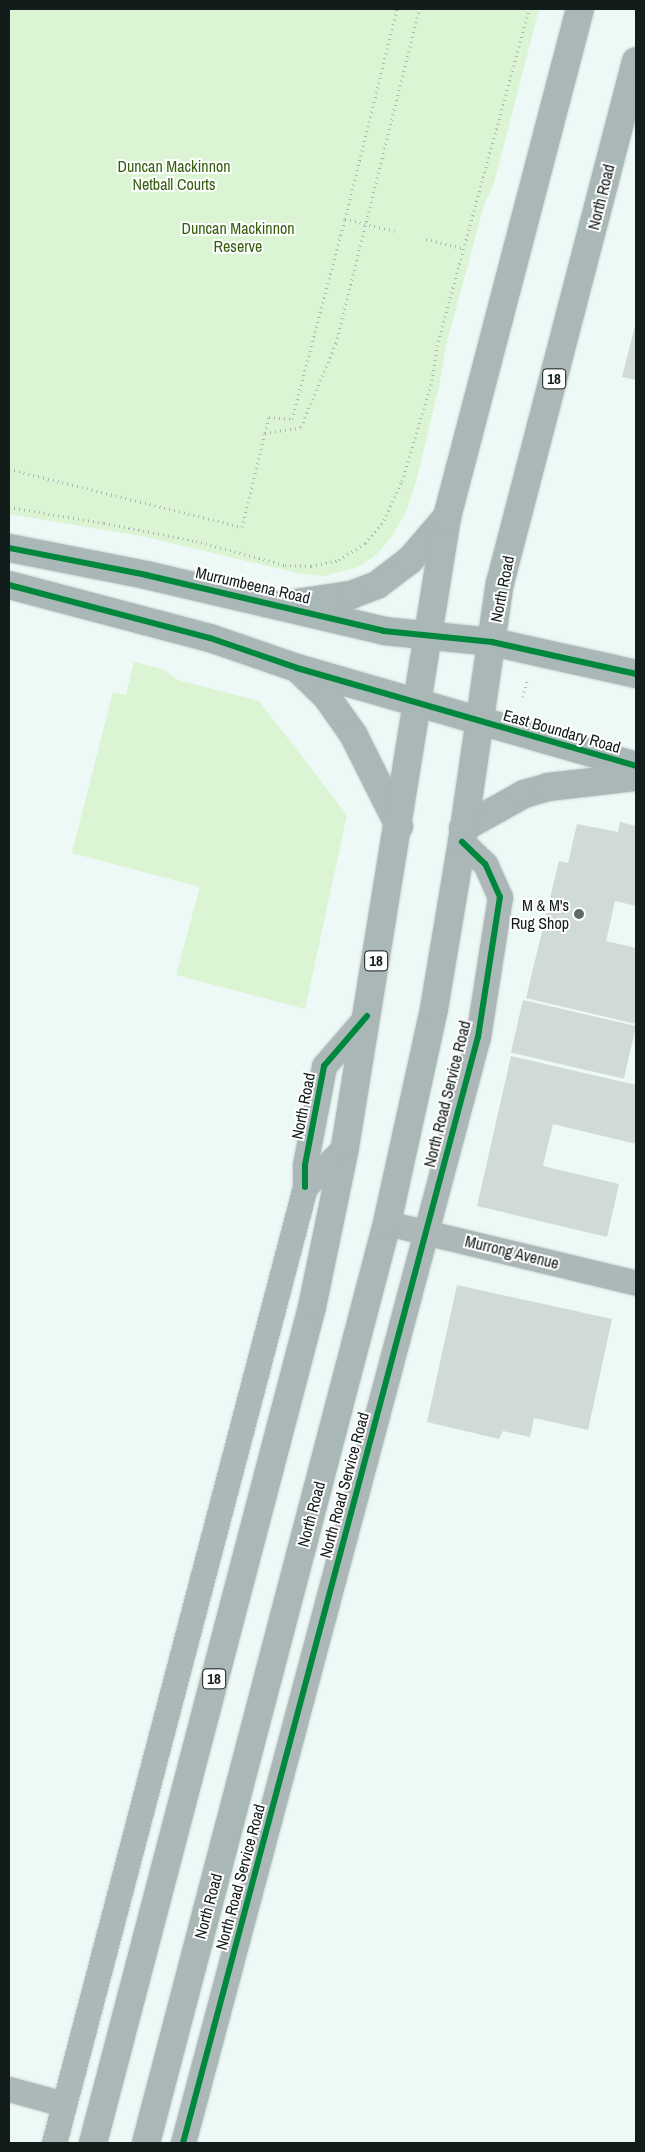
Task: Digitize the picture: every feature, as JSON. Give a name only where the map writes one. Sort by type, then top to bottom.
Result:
[{"type":"highway","name":"18","points":[[92,2143],[312,1307],[345,1148],[399,826],[447,517],[580,9]]},
{"type":"highway","name":"North Road","points":[[146,2143],[387,1223],[434,1009],[463,835],[500,583],[629,119],[636,61]]},
{"type":"main road","points":[[281,605],[338,598],[376,585],[410,560],[447,517]]},
{"type":"main road","name":"Murrumbeena Road","points":[[9,548],[146,575],[281,605],[376,629],[428,637],[492,642]]},
{"type":"main road","points":[[9,585],[210,638],[297,668],[479,722]]},
{"type":"main road","points":[[492,642],[529,648],[636,674]]},
{"type":"main road","points":[[297,668],[326,696],[353,734],[399,826]]},
{"type":"main road","name":"East Boundary Road","points":[[479,722],[636,766]]},
{"type":"main road","points":[[463,835],[524,794],[548,787],[636,777]]},
{"type":"street","name":"North Road Service Road","points":[[183,2143],[478,1037],[500,897],[485,864],[463,835]]},
{"type":"street","name":"North Road","points":[[305,1186],[305,1165],[324,1066],[367,1016]]},
{"type":"street","points":[[54,2143],[305,1186],[345,1148]]},
{"type":"street","name":"Murrong Avenue","points":[[387,1223],[636,1283]]},
{"type":"street","points":[[9,2089],[64,2104]]},
{"type":"path","points":[[9,469],[242,526],[269,416],[292,419],[345,219],[397,9]]},
{"type":"path","points":[[265,433],[301,427],[336,343],[419,9]]},
{"type":"path","points":[[9,507],[196,541],[285,566],[310,566],[338,560],[351,553],[375,533],[396,498],[431,385],[437,346],[529,9]]},
{"type":"path","points":[[345,219],[395,231]]},
{"type":"path","points":[[426,239],[463,248]]},
{"type":"path","points":[[523,697],[527,680]]},
{"type":"green space","name":"Duncan Mackinnon Reserve","points":[[9,9],[539,9],[494,183],[484,205],[446,346],[439,387],[415,485],[405,514],[392,536],[377,554],[358,567],[324,576],[301,574],[146,537],[9,514]]},
{"type":"green space","points":[[134,662],[163,669],[178,680],[259,701],[347,815],[305,1009],[176,975],[200,887],[72,853],[113,692],[126,695]]},
{"type":"building","points":[[636,322],[636,380],[622,377]]},
{"type":"building","points":[[620,822],[636,826],[636,906],[615,901],[606,941],[636,948],[636,1024],[526,998],[559,861],[568,863],[577,824],[618,832]]},
{"type":"building","points":[[523,1000],[636,1026],[624,1079],[511,1053]]},
{"type":"building","points":[[511,1056],[636,1085],[636,1144],[553,1124],[543,1166],[619,1184],[607,1237],[477,1206]]},
{"type":"building","points":[[457,1285],[612,1319],[588,1430],[534,1418],[530,1437],[503,1431],[499,1439],[427,1422]]},
{"type":"cycle path","points":[[9,548],[146,575],[384,631],[492,642],[636,674]]},
{"type":"cycle path","points":[[9,585],[210,638],[297,668],[636,766]]},
{"type":"cycle path","points":[[183,2143],[478,1037],[500,897],[485,864],[462,842]]},
{"type":"cycle path","points":[[305,1187],[305,1165],[324,1066],[367,1016]]},
{"type":"place","name":"M & M's Rug Shop","points":[[579,914]]},
{"type":"park label","name":"Duncan Mackinnon Netball Courts","points":[[174,175]]}]
